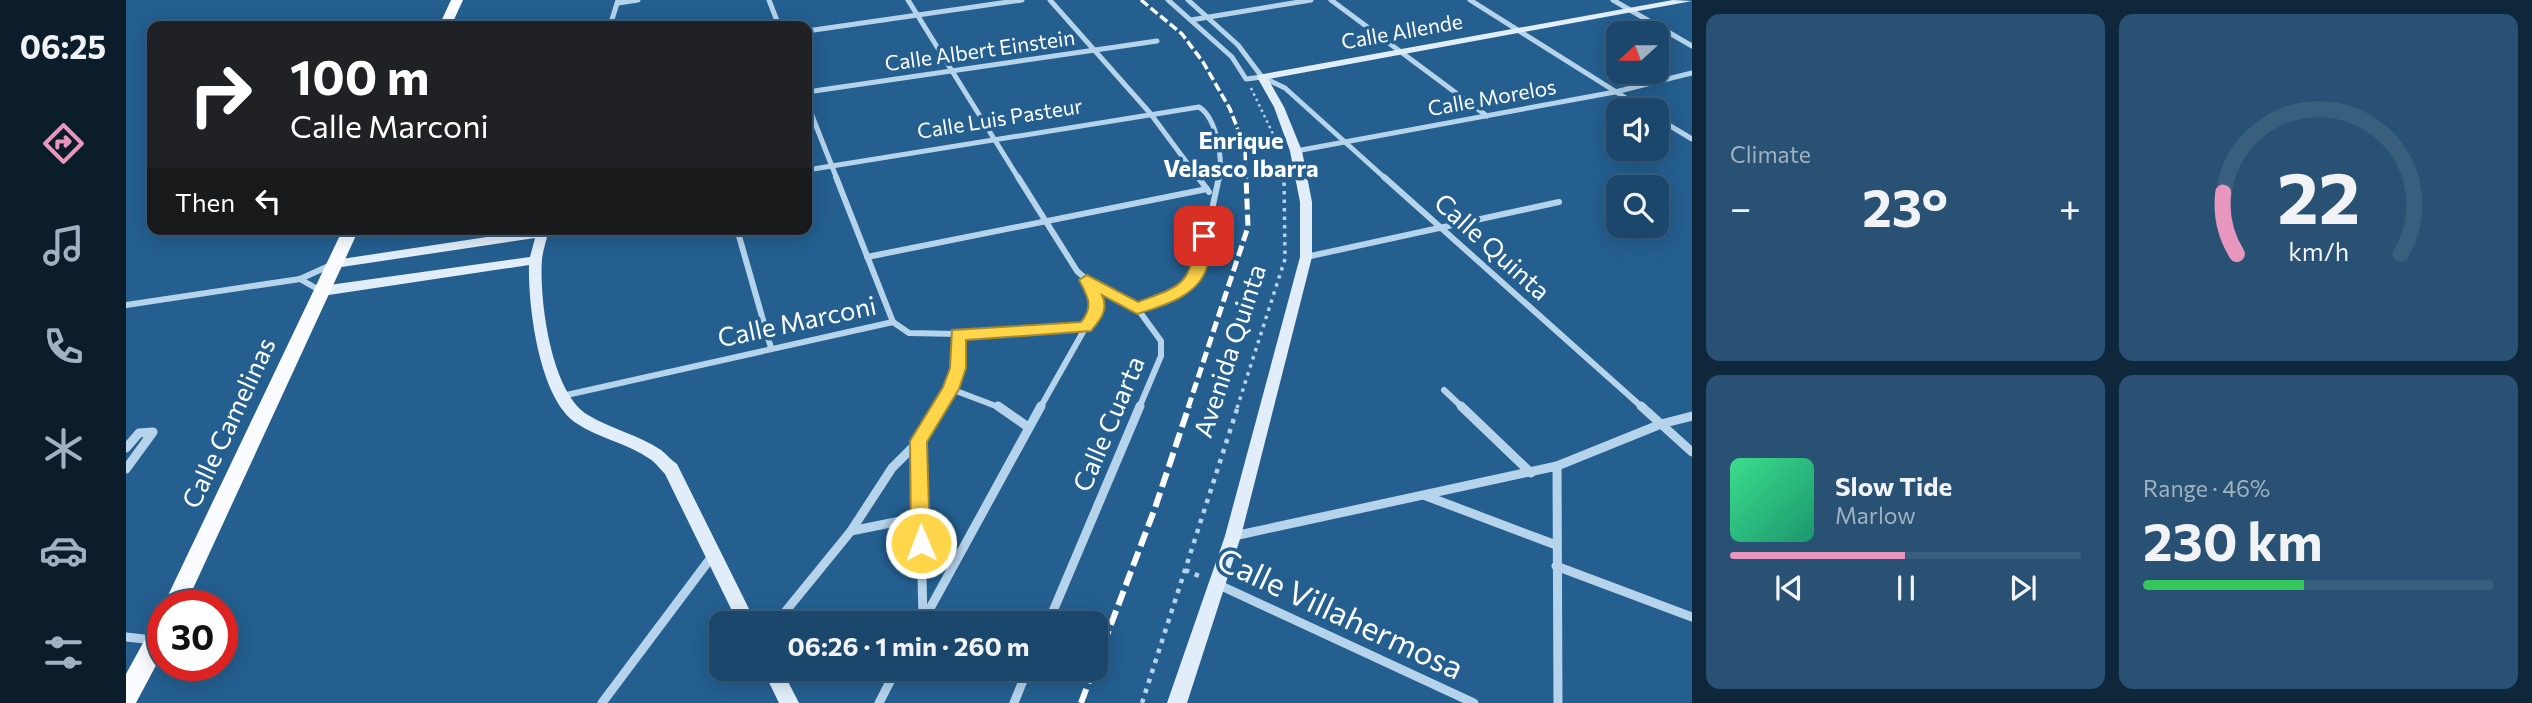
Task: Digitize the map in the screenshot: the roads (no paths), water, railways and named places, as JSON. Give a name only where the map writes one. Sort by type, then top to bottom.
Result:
[{"type":"main road","points":[[447,21],[457,0]]},
{"type":"main road","name":"Calle Camelinas","points":[[182,590],[348,235]]},
{"type":"main road","points":[[126,697],[147,658]]},
{"type":"street","points":[[612,21],[618,1],[638,0]]},
{"type":"street","points":[[769,0],[777,21]]},
{"type":"street","points":[[908,0],[1077,271],[1087,280],[1137,308],[1187,287],[1199,270],[1214,198],[1150,113],[1049,0]]},
{"type":"street","points":[[812,30],[1022,0]]},
{"type":"street","points":[[1168,0],[1191,20],[1311,0]]},
{"type":"street","name":"Avenida Quinta","points":[[1177,703],[1215,583],[1233,536],[1306,257],[1306,202],[1296,151],[1279,107],[1262,77],[1238,45],[1188,0]]},
{"type":"street","points":[[1331,0],[1486,116]]},
{"type":"street","points":[[1470,0],[1625,98]]},
{"type":"street","points":[[1613,0],[1692,46]]},
{"type":"street","name":"Calle Allende","points":[[1191,20],[1232,57],[1246,79],[1688,0]]},
{"type":"street","name":"Calle Albert Einstein","points":[[812,91],[1157,41]]},
{"type":"street","name":"Calle Morelos","points":[[1296,151],[1615,92],[1692,73]]},
{"type":"street","name":"Calle Quinta","points":[[1262,77],[1285,88],[1692,452]]},
{"type":"street","name":"Calle Luis Pasteur","points":[[812,169],[1199,107],[1206,111],[1214,131],[1220,167],[1214,198]]},
{"type":"street","points":[[812,115],[893,322]]},
{"type":"street","points":[[1669,125],[1692,139]]},
{"type":"street","points":[[867,257],[1207,189]]},
{"type":"street","points":[[1306,257],[1559,202]]},
{"type":"street","points":[[126,305],[300,279],[335,264],[518,235]]},
{"type":"street","points":[[542,235],[536,260],[541,329],[561,396],[571,411],[580,418],[655,454],[671,469],[741,611]]},
{"type":"street","points":[[739,235],[771,348]]},
{"type":"street","points":[[300,279],[322,291],[536,260]]},
{"type":"street","points":[[928,611],[972,536],[1028,427],[1085,327],[1095,315],[1098,303],[1087,280]]},
{"type":"street","name":"Calle Cuarta","points":[[1053,611],[1161,356],[1161,341],[1137,308]]},
{"type":"street","name":"Calle Marconi","points":[[561,396],[893,322],[909,333],[958,334],[1085,327]]},
{"type":"street","points":[[786,611],[851,531],[892,468],[919,441],[951,389],[958,368],[958,334]]},
{"type":"street","points":[[951,389],[985,398],[1002,406],[1028,427]]},
{"type":"street","points":[[1444,390],[1531,473]]},
{"type":"street","points":[[1233,536],[1531,473],[1556,466],[1661,424],[1692,416]]},
{"type":"street","points":[[126,448],[139,433],[153,432],[126,469]]},
{"type":"street","points":[[919,441],[922,611]]},
{"type":"street","points":[[1556,466],[1558,703]]},
{"type":"street","points":[[1426,495],[1556,545]]},
{"type":"street","points":[[851,531],[920,517]]},
{"type":"street","points":[[603,703],[713,555]]},
{"type":"street","points":[[1556,566],[1692,617]]},
{"type":"street","name":"Calle Villahermosa","points":[[1215,583],[1474,703]]},
{"type":"street","points":[[126,637],[147,635]]},
{"type":"street","points":[[778,681],[789,703]]},
{"type":"street","points":[[879,703],[891,681]]},
{"type":"street","points":[[1014,703],[1023,681]]},
{"type":"railway","points":[[1141,0],[1182,34],[1203,62],[1230,109],[1245,148],[1246,179]]},
{"type":"railway","points":[[1188,408],[1248,227],[1246,177]]},
{"type":"railway","points":[[1108,632],[1155,508],[1189,406]]},
{"type":"railway","points":[[1081,703],[1089,681]]},
{"type":"district","name":"Enrique Velasco Ibarra","points":[[1241,155]]}]
